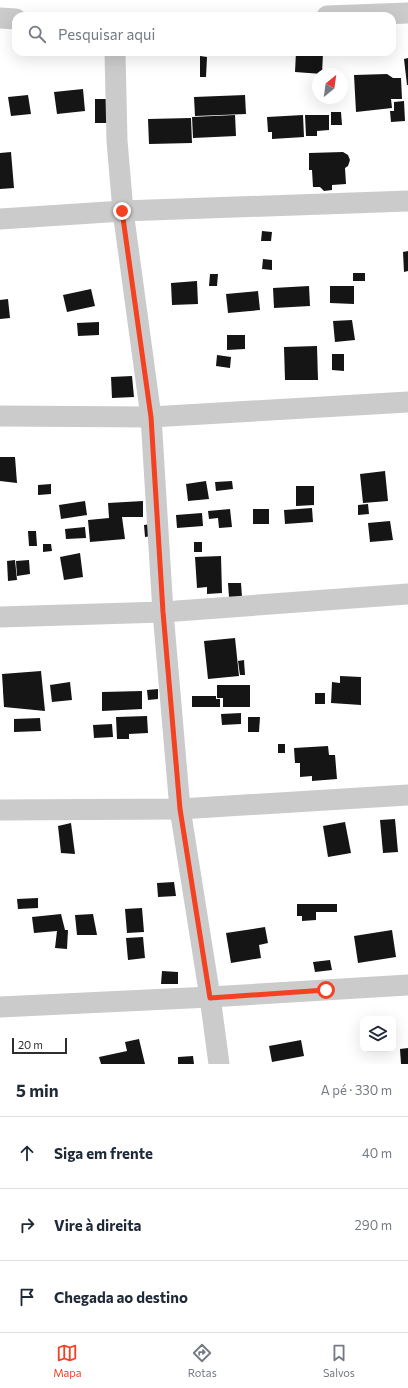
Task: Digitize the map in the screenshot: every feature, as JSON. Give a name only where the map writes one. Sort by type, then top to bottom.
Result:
[{"type":"street","points":[[396,13],[408,13]]},
{"type":"street","points":[[0,18],[12,19]]},
{"type":"street","points":[[115,56],[117,141],[122,211],[151,417],[163,612],[180,809],[219,1064]]},
{"type":"street","points":[[0,219],[122,211],[408,201]]},
{"type":"street","points":[[0,416],[151,417],[408,402]]},
{"type":"street","points":[[0,618],[163,612],[408,594]]},
{"type":"street","points":[[0,810],[180,809],[408,795]]},
{"type":"street","points":[[0,1006],[210,998],[408,985]]},
{"type":"building","points":[[200,56],[207,57],[206,77],[200,77]]},
{"type":"building","points":[[296,56],[323,56],[322,68],[312,68],[312,73],[295,72]]},
{"type":"building","points":[[408,58],[408,85],[407,85],[404,59]]},
{"type":"building","points":[[387,74],[393,78],[401,78],[402,99],[391,99],[392,108],[356,112],[354,75]]},
{"type":"building","points":[[83,89],[85,111],[57,114],[54,92]]},
{"type":"building","points":[[28,95],[31,114],[11,116],[8,97]]},
{"type":"building","points":[[245,95],[246,114],[195,116],[194,97]]},
{"type":"building","points":[[95,99],[108,99],[108,123],[95,123]]},
{"type":"building","points":[[404,101],[405,121],[391,122],[390,111],[394,111],[394,102]]},
{"type":"building","points":[[331,112],[341,112],[342,125],[331,125]]},
{"type":"building","points":[[235,115],[236,136],[193,138],[192,117]]},
{"type":"building","points":[[303,115],[304,137],[272,139],[272,132],[268,132],[267,117]]},
{"type":"building","points":[[305,115],[329,115],[329,130],[317,131],[317,136],[306,136]]},
{"type":"building","points":[[191,118],[192,143],[149,144],[148,119]]},
{"type":"building","points":[[11,152],[14,188],[0,189],[0,153]]},
{"type":"building","points":[[343,152],[348,155],[350,160],[348,166],[345,168],[346,184],[332,185],[332,190],[324,191],[320,187],[313,187],[312,170],[309,170],[309,153]]},
{"type":"building","points":[[262,231],[272,232],[271,241],[261,241]]},
{"type":"building","points":[[408,251],[408,271],[404,272],[403,252]]},
{"type":"building","points":[[263,259],[272,260],[272,270],[262,269]]},
{"type":"building","points":[[353,273],[365,273],[365,281],[353,281]]},
{"type":"building","points":[[210,274],[218,274],[217,286],[209,286]]},
{"type":"building","points":[[197,281],[198,304],[172,305],[171,283]]},
{"type":"building","points":[[309,286],[310,306],[274,308],[273,288]]},
{"type":"building","points":[[330,286],[354,286],[354,304],[330,303]]},
{"type":"building","points":[[91,289],[95,306],[67,312],[63,295]]},
{"type":"building","points":[[258,291],[260,310],[228,313],[226,294]]},
{"type":"building","points":[[8,299],[10,318],[0,319],[0,300]]},
{"type":"building","points":[[352,320],[355,340],[335,342],[333,321]]},
{"type":"building","points":[[99,322],[99,335],[78,336],[77,323]]},
{"type":"building","points":[[227,335],[245,335],[245,349],[227,350]]},
{"type":"building","points":[[317,346],[318,380],[285,380],[284,347]]},
{"type":"building","points":[[332,354],[344,354],[344,371],[332,370]]},
{"type":"building","points":[[217,355],[231,357],[230,368],[216,366]]},
{"type":"building","points":[[132,376],[134,397],[112,398],[111,377]]},
{"type":"building","points":[[0,457],[15,457],[17,483],[0,481]]},
{"type":"building","points":[[385,471],[388,501],[363,503],[360,474]]},
{"type":"building","points":[[206,481],[209,499],[188,501],[186,484]]},
{"type":"building","points":[[232,481],[233,489],[216,491],[215,482]]},
{"type":"building","points":[[51,484],[51,494],[38,495],[38,485]]},
{"type":"building","points":[[296,486],[314,486],[314,505],[296,506]]},
{"type":"building","points":[[85,501],[87,515],[61,519],[59,505]]},
{"type":"building","points":[[143,501],[143,517],[122,517],[125,539],[90,542],[88,520],[109,518],[108,503]]},
{"type":"building","points":[[368,504],[369,514],[358,515],[358,505]]},
{"type":"building","points":[[312,508],[313,522],[285,524],[284,510]]},
{"type":"building","points":[[230,509],[232,527],[219,528],[218,518],[209,519],[208,511]]},
{"type":"building","points":[[253,509],[269,509],[269,524],[253,524]]},
{"type":"building","points":[[202,513],[203,526],[177,528],[176,515]]},
{"type":"building","points":[[390,521],[393,540],[370,542],[368,523]]},
{"type":"building","points":[[151,524],[152,536],[145,537],[144,525]]},
{"type":"building","points":[[85,527],[86,538],[66,539],[65,529]]},
{"type":"building","points":[[28,531],[36,531],[37,546],[29,546]]},
{"type":"building","points":[[194,542],[202,542],[202,552],[194,552]]},
{"type":"building","points":[[43,544],[51,544],[52,551],[43,552]]},
{"type":"building","points":[[80,553],[83,577],[64,580],[60,557]]},
{"type":"building","points":[[221,556],[222,593],[207,594],[207,587],[197,588],[195,557]]},
{"type":"building","points":[[15,560],[17,580],[8,581],[7,561]]},
{"type":"building","points":[[29,560],[30,574],[17,576],[16,561]]},
{"type":"building","points":[[228,583],[241,583],[242,597],[229,597]]},
{"type":"building","points":[[235,638],[239,676],[208,679],[204,641]]},
{"type":"building","points":[[244,660],[245,675],[240,675],[238,661]]},
{"type":"building","points":[[41,671],[45,711],[4,707],[2,674]]},
{"type":"building","points":[[340,676],[361,677],[361,705],[331,703],[332,682],[340,683]]},
{"type":"building","points":[[70,682],[72,700],[52,702],[50,685]]},
{"type":"building","points":[[217,685],[250,685],[250,707],[223,707],[223,698],[217,698]]},
{"type":"building","points":[[158,689],[158,699],[148,700],[147,690]]},
{"type":"building","points":[[142,691],[142,709],[102,711],[102,692]]},
{"type":"building","points":[[315,693],[325,693],[325,704],[315,704]]},
{"type":"building","points":[[192,696],[216,696],[216,699],[220,699],[220,707],[192,707]]},
{"type":"building","points":[[241,713],[241,724],[222,725],[221,714]]},
{"type":"building","points":[[147,716],[148,733],[129,734],[129,739],[117,739],[116,717]]},
{"type":"building","points":[[248,717],[260,717],[259,732],[248,732]]},
{"type":"building","points":[[40,718],[41,731],[14,732],[14,719]]},
{"type":"building","points":[[112,724],[113,737],[94,738],[93,725]]},
{"type":"building","points":[[278,744],[285,744],[285,753],[278,753]]},
{"type":"building","points":[[328,746],[329,755],[335,755],[337,779],[312,781],[312,776],[300,777],[300,763],[295,763],[294,748]]},
{"type":"building","points":[[395,819],[398,852],[383,853],[380,820]]},
{"type":"building","points":[[345,822],[351,853],[328,857],[323,826]]},
{"type":"building","points":[[71,823],[75,854],[61,853],[58,826]]},
{"type":"building","points":[[174,882],[176,896],[158,897],[157,883]]},
{"type":"building","points":[[38,898],[38,908],[18,909],[17,899]]},
{"type":"building","points":[[297,904],[337,904],[337,912],[316,912],[316,920],[302,921],[302,916],[297,916]]},
{"type":"building","points":[[142,908],[144,932],[127,933],[125,909]]},
{"type":"building","points":[[61,914],[65,930],[68,930],[67,949],[55,948],[57,931],[34,933],[32,917]]},
{"type":"building","points":[[93,914],[97,935],[77,935],[75,915]]},
{"type":"building","points":[[265,927],[268,943],[259,945],[261,958],[231,963],[226,933]]},
{"type":"building","points":[[392,930],[396,957],[358,963],[354,936]]},
{"type":"building","points":[[143,937],[145,958],[128,960],[126,938]]},
{"type":"building","points":[[330,960],[332,970],[315,972],[313,962]]},
{"type":"building","points":[[162,971],[178,972],[178,984],[161,984]]},
{"type":"building","points":[[139,1039],[145,1064],[101,1064],[99,1057],[127,1051],[125,1042]]},
{"type":"building","points":[[301,1040],[304,1056],[272,1062],[269,1046]]},
{"type":"building","points":[[408,1048],[408,1064],[401,1064],[400,1049]]},
{"type":"building","points":[[193,1056],[194,1064],[178,1064],[178,1057]]},
{"type":"route","points":[[122,211],[151,417],[163,612],[180,809],[210,998],[326,990]]}]
